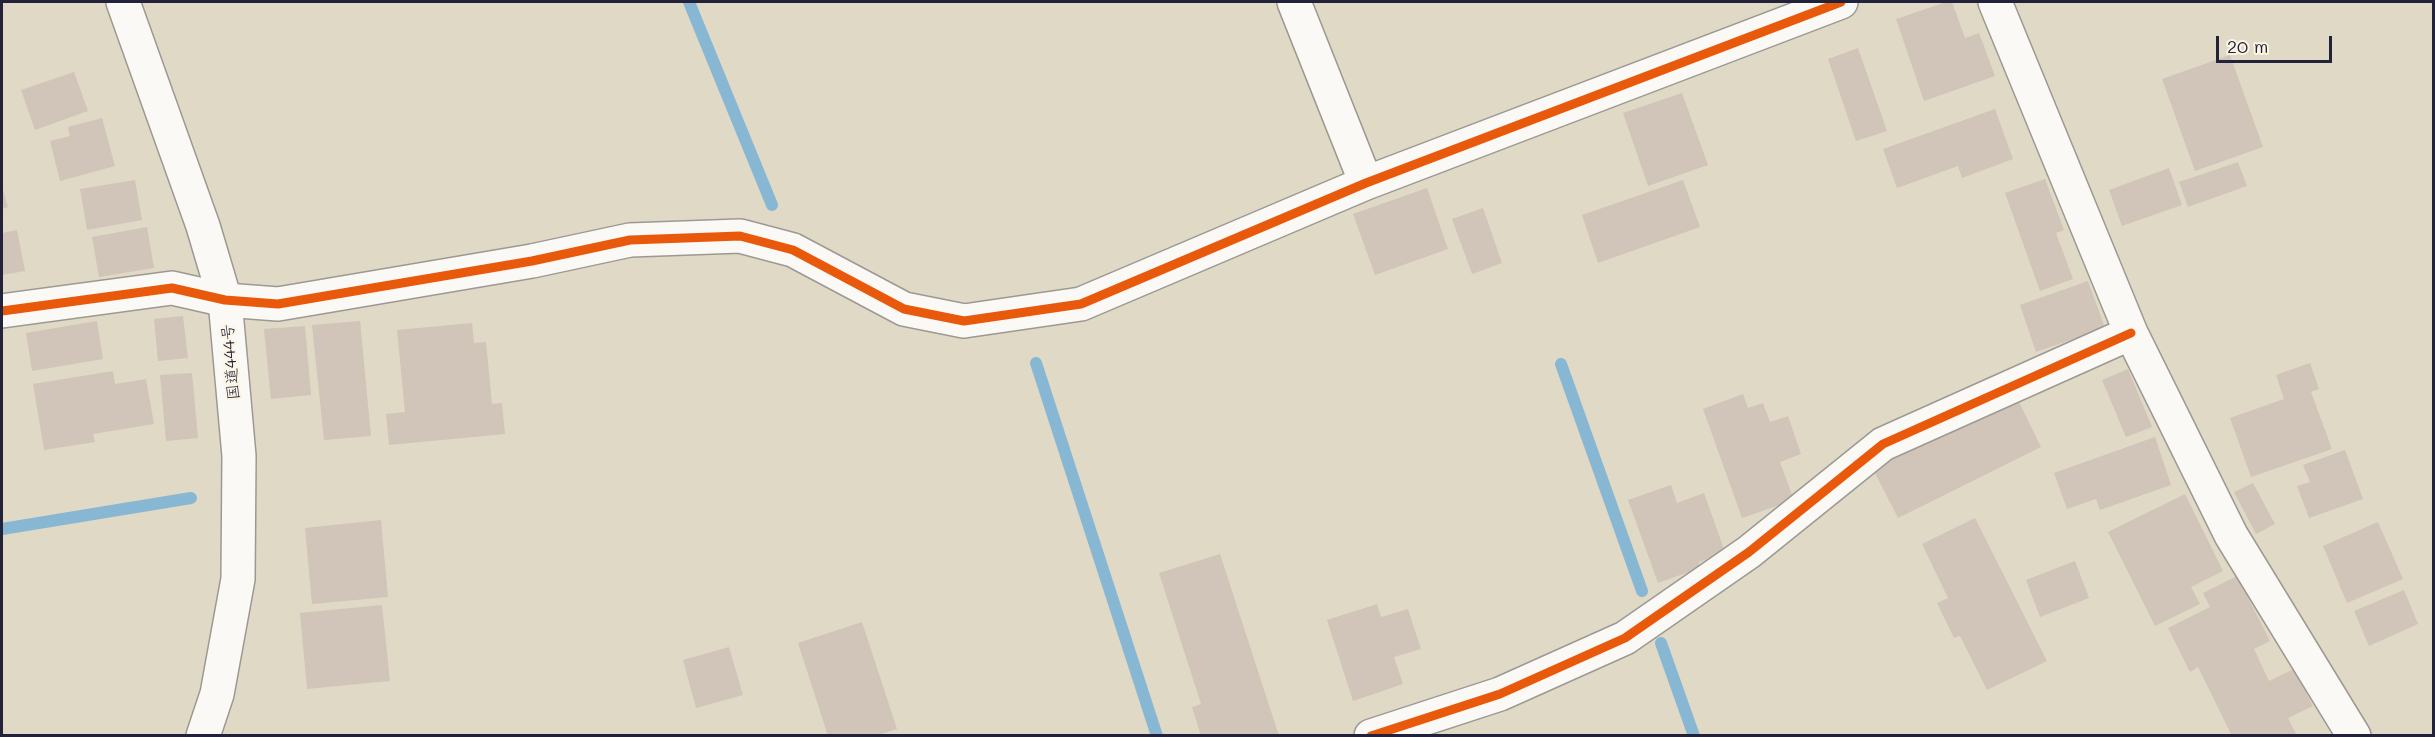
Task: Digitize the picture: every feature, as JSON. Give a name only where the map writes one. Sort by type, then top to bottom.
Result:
[{"type":"main road","name":"国道444号","points":[[123,2],[203,226],[225,300],[239,456],[238,579],[217,694],[203,735]]},
{"type":"main road","points":[[1294,2],[1366,183]]},
{"type":"main road","points":[[2,311],[172,288],[225,300],[278,304],[532,261],[630,240],[740,236],[794,250],[904,309],[964,321],[1081,304],[1366,183],[1841,2]]},
{"type":"main road","points":[[1995,2],[2131,333],[2231,535],[2354,735]]},
{"type":"main road","points":[[1371,735],[1500,694],[1625,638],[1749,552],[1883,444],[2131,333]]},
{"type":"building","points":[[1952,2],[1965,38],[1979,33],[1995,76],[1924,101],[1896,19]]},
{"type":"building","points":[[1858,48],[1887,131],[1856,141],[1828,59]]},
{"type":"building","points":[[2230,55],[2263,147],[2195,171],[2162,79]]},
{"type":"building","points":[[74,72],[88,111],[35,130],[21,90]]},
{"type":"building","points":[[1682,93],[1708,165],[1648,186],[1623,113]]},
{"type":"building","points":[[1995,109],[2013,159],[1962,178],[1958,166],[1897,188],[1883,149]]},
{"type":"building","points":[[102,118],[115,166],[60,181],[50,141],[70,136],[68,127]]},
{"type":"building","points":[[2238,162],[2247,186],[2188,207],[2179,182]]},
{"type":"building","points":[[2169,168],[2182,205],[2122,226],[2109,190]]},
{"type":"building","points":[[2045,179],[2064,230],[2056,233],[2073,279],[2040,291],[2005,193]]},
{"type":"building","points":[[135,180],[142,220],[87,230],[80,189]]},
{"type":"building","points":[[1683,180],[1700,227],[1598,263],[1582,215]]},
{"type":"building","points":[[2,187],[8,207],[2,209]]},
{"type":"building","points":[[1427,188],[1448,249],[1375,275],[1353,214]]},
{"type":"building","points":[[1483,208],[1502,263],[1472,274],[1452,219]]},
{"type":"building","points":[[147,227],[154,268],[99,277],[92,237]]},
{"type":"building","points":[[17,230],[25,271],[2,275],[2,233]]},
{"type":"building","points":[[2088,281],[2105,328],[2036,352],[2020,305]]},
{"type":"building","points":[[183,316],[188,358],[158,361],[154,319]]},
{"type":"building","points":[[97,321],[103,359],[32,371],[26,333]]},
{"type":"building","points":[[360,321],[371,436],[324,440],[312,325]]},
{"type":"building","points":[[472,323],[474,343],[486,342],[492,404],[502,403],[505,434],[389,445],[386,414],[405,412],[397,330]]},
{"type":"building","points":[[305,326],[311,395],[271,399],[264,329]]},
{"type":"building","points":[[2310,363],[2319,389],[2311,392],[2332,449],[2251,477],[2230,418],[2284,399],[2276,375]]},
{"type":"building","points":[[2128,369],[2152,427],[2126,437],[2102,380]]},
{"type":"building","points":[[113,371],[115,384],[146,379],[154,424],[93,434],[95,442],[44,450],[33,384]]},
{"type":"building","points":[[192,373],[198,438],[166,441],[160,375]]},
{"type":"building","points":[[1743,394],[1748,408],[1763,403],[1770,422],[1788,416],[1801,454],[1780,462],[1794,500],[1742,518],[1703,409]]},
{"type":"building","points":[[2017,398],[2041,447],[1898,518],[1873,469]]},
{"type":"building","points":[[2155,437],[2171,485],[2100,510],[2096,499],[2067,509],[2054,473]]},
{"type":"building","points":[[2345,450],[2363,499],[2309,518],[2297,486],[2310,482],[2303,465]]},
{"type":"building","points":[[2253,483],[2275,524],[2256,534],[2234,492]]},
{"type":"building","points":[[1671,485],[1677,503],[1704,493],[1725,552],[1699,562],[1700,568],[1658,583],[1628,500]]},
{"type":"building","points":[[2185,494],[2223,571],[2191,587],[2200,604],[2155,626],[2108,532]]},
{"type":"building","points":[[1975,518],[2047,661],[1987,690],[1960,636],[1954,638],[1937,603],[1948,598],[1922,544]]},
{"type":"building","points":[[381,520],[388,597],[312,604],[305,528]]},
{"type":"building","points":[[2378,522],[2403,579],[2347,603],[2323,546]]},
{"type":"building","points":[[1220,554],[1279,736],[1201,736],[1192,707],[1201,704],[1159,573]]},
{"type":"building","points":[[2075,561],[2089,598],[2040,617],[2026,580]]},
{"type":"building","points":[[2237,576],[2270,641],[2254,649],[2269,681],[2294,669],[2313,706],[2288,718],[2297,736],[2232,736],[2198,667],[2190,672],[2168,628],[2210,607],[2203,593]]},
{"type":"building","points":[[2404,590],[2418,624],[2369,646],[2354,611]]},
{"type":"building","points":[[1377,604],[1381,617],[1408,609],[1421,649],[1394,657],[1403,684],[1353,701],[1327,620]]},
{"type":"building","points":[[382,605],[390,681],[307,689],[300,613]]},
{"type":"building","points":[[862,622],[897,729],[875,736],[828,736],[798,643]]},
{"type":"building","points":[[729,647],[743,695],[696,708],[683,660]]},
{"type":"waterway","points":[[689,2],[772,205]]},
{"type":"waterway","points":[[1036,363],[1157,736]]},
{"type":"waterway","points":[[1561,364],[1642,591]]},
{"type":"waterway","points":[[2,529],[191,498]]},
{"type":"waterway","points":[[1661,643],[1694,736]]},
{"type":"cycle path","points":[[2,311],[172,288],[225,300],[278,304],[532,261],[630,240],[740,236],[793,250],[904,309],[964,321],[1081,304],[1366,183],[1841,2]]},
{"type":"cycle path","points":[[1371,736],[1500,694],[1625,638],[1749,552],[1883,444],[2131,333]]}]
